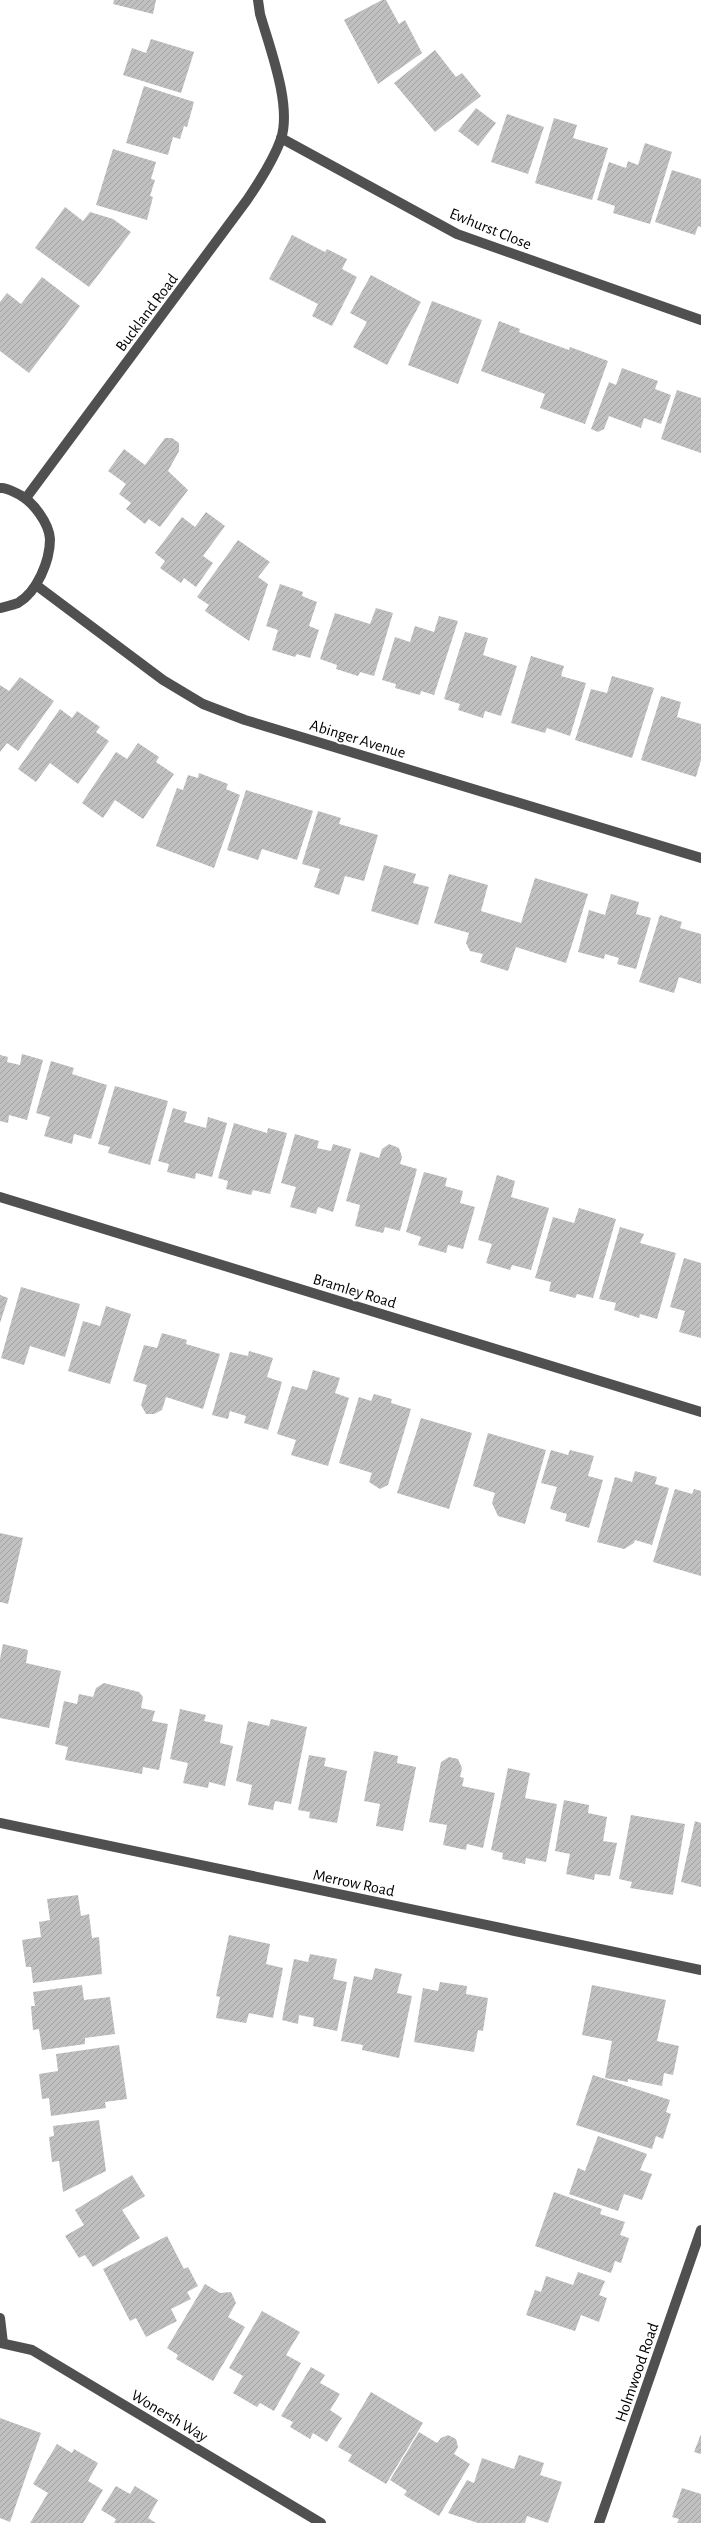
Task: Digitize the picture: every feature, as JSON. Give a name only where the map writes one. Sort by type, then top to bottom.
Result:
[{"type":"street","points":[[258,0],[260,14],[284,101],[281,138]]},
{"type":"street","name":"Ewhurst Close","points":[[281,138],[457,234],[701,320]]},
{"type":"street","name":"Buckland Road","points":[[26,498],[247,200],[263,176],[281,138]]},
{"type":"street","points":[[0,488],[4,487],[26,498],[41,517],[50,538],[47,561],[36,585],[18,602],[0,608]]},
{"type":"street","name":"Abinger Avenue","points":[[36,585],[163,680],[204,704],[245,720],[701,858]]},
{"type":"street","name":"Bramley Road","points":[[0,1197],[701,1412]]},
{"type":"street","name":"Merrow Road","points":[[0,1823],[701,1970]]},
{"type":"street","name":"Holmwood Road","points":[[600,2523],[701,2230]]},
{"type":"street","points":[[0,2318],[2,2343]]},
{"type":"street","name":"Wonersh Way","points":[[2,2343],[32,2350],[320,2523]]},
{"type":"building","points":[[114,0],[156,0],[153,14],[113,4]]},
{"type":"building","points":[[382,0],[386,0],[399,24],[405,20],[422,53],[378,84],[344,20]]},
{"type":"building","points":[[151,39],[194,52],[181,93],[123,75],[132,48],[146,53]]},
{"type":"building","points":[[435,50],[456,77],[462,73],[481,96],[435,132],[394,83]]},
{"type":"building","points":[[144,86],[194,102],[187,127],[184,126],[180,139],[173,137],[168,155],[126,143]]},
{"type":"building","points":[[476,108],[496,123],[478,146],[458,131]]},
{"type":"building","points":[[507,114],[544,127],[528,174],[491,162]]},
{"type":"building","points":[[554,118],[577,125],[573,138],[608,148],[592,200],[535,183]]},
{"type":"building","points":[[645,143],[672,152],[650,224],[613,213],[615,206],[597,200],[609,162],[626,168],[628,161],[638,165]]},
{"type":"building","points":[[113,149],[156,162],[151,179],[155,180],[150,196],[153,197],[147,220],[96,205]]},
{"type":"building","points":[[672,170],[701,179],[701,227],[698,226],[695,235],[655,222]]},
{"type":"building","points":[[65,207],[83,221],[90,212],[113,219],[131,232],[89,287],[35,248]]},
{"type":"building","points":[[292,235],[325,252],[327,249],[347,259],[342,269],[357,277],[332,326],[312,316],[318,304],[269,279]]},
{"type":"building","points":[[371,275],[421,302],[387,365],[353,347],[367,322],[350,313]]},
{"type":"building","points":[[42,277],[80,306],[29,373],[0,351],[0,302],[7,293],[21,304]]},
{"type":"building","points":[[432,301],[482,320],[458,384],[408,365]]},
{"type":"building","points":[[499,321],[520,329],[519,332],[569,350],[570,347],[608,361],[585,424],[540,408],[545,394],[481,371]]},
{"type":"building","points":[[622,368],[658,381],[655,389],[671,395],[661,424],[644,418],[641,428],[609,416],[604,429],[598,432],[591,429],[609,382],[616,385]]},
{"type":"building","points":[[677,390],[701,398],[701,453],[661,439]]},
{"type":"building","points":[[165,438],[172,438],[179,443],[179,451],[168,471],[188,490],[160,527],[149,519],[145,524],[126,509],[131,503],[119,494],[126,484],[108,471],[124,449],[145,465]]},
{"type":"building","points":[[206,512],[225,526],[203,556],[213,563],[196,587],[184,578],[181,583],[160,568],[165,561],[155,553],[182,517],[195,527]]},
{"type":"building","points":[[238,540],[270,562],[258,577],[268,584],[249,641],[205,611],[209,605],[197,597]]},
{"type":"building","points":[[280,584],[303,592],[302,596],[317,602],[309,626],[319,630],[310,658],[297,654],[295,657],[272,650],[278,630],[266,626]]},
{"type":"building","points":[[376,608],[393,613],[374,676],[360,672],[358,676],[336,669],[337,665],[320,659],[335,613],[370,624]]},
{"type":"building","points":[[439,616],[458,621],[434,695],[421,691],[420,695],[395,688],[396,684],[382,680],[395,637],[410,642],[415,626],[434,632]]},
{"type":"building","points":[[465,632],[488,638],[483,655],[517,666],[501,716],[485,711],[483,718],[458,710],[460,704],[444,699]]},
{"type":"building","points":[[531,656],[564,666],[561,676],[586,683],[570,736],[547,728],[545,733],[511,723]]},
{"type":"building","points":[[612,676],[654,688],[632,758],[575,740],[591,689],[607,693]]},
{"type":"building","points":[[20,677],[54,701],[18,751],[7,743],[0,752],[0,685],[9,691]]},
{"type":"building","points":[[661,696],[681,702],[677,717],[701,724],[701,760],[696,777],[641,760]]},
{"type":"building","points":[[60,709],[72,718],[77,711],[100,727],[96,732],[109,741],[78,784],[50,763],[36,782],[18,769]]},
{"type":"building","points":[[138,743],[159,757],[156,762],[174,774],[143,819],[115,800],[103,818],[82,803],[116,752],[127,759]]},
{"type":"building","points":[[199,773],[228,784],[226,789],[240,795],[214,868],[156,846],[177,788],[183,790],[188,775],[198,778]]},
{"type":"building","points":[[246,790],[313,811],[297,860],[262,849],[258,860],[227,850]]},
{"type":"building","points":[[318,811],[341,818],[339,824],[378,835],[364,881],[345,876],[339,895],[314,887],[320,869],[302,864]]},
{"type":"building","points":[[384,865],[416,874],[413,883],[429,887],[418,925],[371,911]]},
{"type":"building","points":[[449,874],[488,885],[481,911],[521,923],[535,878],[588,894],[566,963],[516,947],[508,971],[480,962],[483,954],[470,951],[466,943],[469,933],[434,923]]},
{"type":"building","points":[[611,894],[639,902],[636,914],[651,918],[636,969],[617,964],[619,958],[605,954],[604,959],[578,952],[589,910],[605,915]]},
{"type":"building","points":[[660,915],[682,922],[680,928],[701,934],[701,984],[679,977],[674,993],[639,982]]},
{"type":"building","points":[[22,1054],[43,1060],[27,1120],[9,1115],[8,1123],[0,1121],[0,1055],[8,1057],[7,1062],[20,1065]]},
{"type":"building","points":[[51,1061],[74,1068],[72,1074],[107,1085],[91,1139],[74,1134],[72,1144],[44,1136],[50,1117],[36,1113]]},
{"type":"building","points":[[115,1086],[168,1101],[150,1165],[108,1153],[110,1147],[98,1144]]},
{"type":"building","points":[[173,1108],[187,1112],[184,1122],[206,1128],[208,1117],[227,1123],[212,1177],[196,1173],[195,1179],[167,1172],[169,1164],[158,1161]]},
{"type":"building","points":[[234,1123],[267,1133],[268,1128],[287,1133],[270,1194],[253,1190],[251,1195],[226,1189],[228,1181],[218,1178]]},
{"type":"building","points":[[295,1134],[319,1141],[317,1148],[331,1151],[333,1144],[351,1149],[333,1212],[318,1207],[316,1214],[290,1207],[296,1187],[281,1183]]},
{"type":"building","points":[[389,1144],[399,1148],[402,1157],[400,1164],[417,1169],[400,1231],[385,1227],[383,1233],[355,1226],[360,1205],[346,1201],[360,1152],[379,1158],[382,1149]]},
{"type":"building","points":[[424,1172],[447,1178],[445,1186],[463,1191],[460,1203],[475,1207],[463,1249],[448,1245],[446,1253],[418,1245],[421,1237],[406,1232]]},
{"type":"building","points":[[497,1175],[515,1181],[511,1197],[549,1208],[531,1270],[512,1265],[510,1270],[486,1263],[492,1244],[478,1240]]},
{"type":"building","points":[[579,1208],[616,1219],[593,1298],[577,1294],[575,1298],[549,1291],[551,1282],[535,1278],[553,1217],[574,1223]]},
{"type":"building","points":[[620,1227],[644,1234],[640,1243],[676,1253],[657,1319],[640,1314],[639,1318],[614,1310],[616,1303],[599,1299]]},
{"type":"building","points":[[684,1258],[701,1263],[701,1338],[679,1332],[685,1311],[670,1307]]},
{"type":"building","points":[[21,1287],[80,1304],[65,1357],[30,1346],[24,1365],[1,1358]]},
{"type":"building","points":[[0,1295],[8,1298],[0,1323]]},
{"type":"building","points":[[106,1306],[131,1314],[110,1384],[68,1371],[83,1321],[100,1326]]},
{"type":"building","points":[[162,1333],[187,1340],[186,1344],[220,1354],[203,1409],[166,1397],[162,1410],[154,1414],[146,1414],[141,1405],[147,1385],[133,1381],[144,1345],[157,1348]]},
{"type":"building","points":[[249,1351],[273,1358],[267,1377],[282,1382],[268,1430],[244,1423],[246,1416],[230,1411],[228,1419],[212,1415],[230,1352],[248,1356]]},
{"type":"building","points":[[313,1370],[340,1378],[335,1393],[349,1398],[328,1466],[291,1455],[296,1440],[277,1434],[292,1386],[307,1390]]},
{"type":"building","points":[[374,1394],[392,1399],[391,1403],[411,1409],[388,1485],[380,1489],[369,1482],[372,1473],[339,1463],[359,1397],[371,1401]]},
{"type":"building","points":[[421,1418],[472,1433],[449,1509],[397,1493]]},
{"type":"building","points":[[488,1433],[546,1450],[525,1524],[498,1516],[492,1503],[495,1493],[473,1486]]},
{"type":"building","points":[[551,1450],[568,1455],[570,1450],[594,1456],[588,1476],[603,1480],[589,1528],[565,1521],[567,1514],[550,1509],[557,1487],[541,1483]]},
{"type":"building","points":[[635,1471],[657,1477],[655,1484],[669,1488],[652,1545],[635,1540],[634,1543],[624,1549],[597,1542],[615,1477],[632,1482]]},
{"type":"building","points":[[675,1489],[692,1494],[694,1489],[701,1491],[701,1576],[653,1562]]},
{"type":"building","points":[[0,1533],[23,1538],[8,1604],[0,1602]]},
{"type":"building","points":[[3,1644],[28,1650],[26,1663],[61,1671],[49,1728],[0,1718],[0,1659]]},
{"type":"building","points":[[104,1683],[139,1692],[143,1697],[141,1708],[155,1711],[152,1721],[168,1724],[159,1770],[143,1767],[142,1774],[65,1760],[68,1747],[55,1744],[64,1701],[77,1704],[79,1694],[93,1697],[96,1688]]},
{"type":"building","points":[[180,1709],[206,1715],[204,1721],[223,1725],[220,1743],[233,1746],[225,1786],[209,1782],[208,1788],[183,1783],[188,1763],[170,1759]]},
{"type":"building","points":[[271,1719],[307,1727],[291,1804],[275,1801],[273,1810],[248,1805],[252,1785],[236,1781],[248,1721],[269,1726]]},
{"type":"building","points":[[374,1751],[398,1756],[397,1763],[416,1767],[403,1831],[376,1826],[380,1804],[364,1801]]},
{"type":"building","points":[[309,1755],[326,1758],[324,1766],[347,1771],[337,1823],[309,1818],[310,1812],[298,1810]]},
{"type":"building","points":[[449,1757],[458,1759],[462,1768],[460,1777],[464,1778],[462,1786],[495,1793],[483,1848],[467,1844],[466,1850],[443,1845],[447,1825],[429,1822],[441,1762]]},
{"type":"building","points":[[508,1768],[530,1773],[525,1798],[557,1804],[546,1862],[526,1858],[525,1864],[502,1859],[503,1853],[491,1850]]},
{"type":"building","points":[[564,1800],[589,1805],[588,1813],[607,1817],[603,1841],[617,1843],[610,1876],[595,1874],[594,1880],[566,1874],[570,1854],[555,1851]]},
{"type":"building","points":[[631,1815],[685,1824],[673,1895],[630,1888],[632,1882],[619,1879]]},
{"type":"building","points":[[695,1821],[701,1823],[701,1887],[681,1882]]},
{"type":"building","points":[[78,1895],[81,1916],[89,1914],[92,1938],[99,1937],[102,1974],[33,1983],[31,1967],[26,1967],[22,1940],[41,1937],[39,1922],[50,1920],[47,1899]]},
{"type":"building","points":[[229,1935],[270,1944],[266,1964],[283,1968],[273,2018],[249,2013],[246,2023],[216,2018],[220,1997],[216,1996]]},
{"type":"building","points":[[310,1954],[337,1959],[333,1979],[347,1982],[337,2031],[313,2026],[314,2018],[299,2015],[298,2024],[282,2020],[294,1959],[308,1962]]},
{"type":"building","points":[[375,1968],[402,1974],[397,1993],[412,1996],[399,2058],[362,2050],[363,2045],[341,2041],[354,1976],[372,1980]]},
{"type":"building","points":[[440,1982],[467,1986],[466,1994],[488,1998],[483,2031],[478,2030],[474,2052],[414,2042],[423,1988],[438,1991]]},
{"type":"building","points":[[82,1985],[84,2000],[110,1997],[115,2034],[85,2038],[85,2044],[42,2050],[39,2029],[33,2030],[31,2006],[35,2006],[33,1992]]},
{"type":"building","points":[[592,1985],[666,2000],[657,2041],[679,2046],[673,2075],[664,2073],[662,2086],[628,2079],[628,2082],[605,2078],[612,2041],[582,2035]]},
{"type":"building","points":[[119,2045],[127,2099],[105,2102],[106,2108],[51,2116],[49,2098],[42,2099],[39,2074],[58,2071],[56,2054]]},
{"type":"building","points":[[593,2075],[670,2100],[666,2112],[671,2114],[663,2139],[656,2136],[652,2149],[576,2125]]},
{"type":"building","points":[[99,2120],[106,2171],[63,2192],[59,2161],[52,2162],[49,2137],[54,2136],[53,2126]]},
{"type":"building","points":[[598,2136],[647,2154],[640,2170],[652,2174],[642,2200],[624,2194],[618,2211],[569,2194],[578,2168],[585,2171]]},
{"type":"building","points":[[132,2175],[145,2196],[122,2210],[140,2238],[93,2267],[85,2255],[79,2258],[65,2236],[84,2225],[75,2210]]},
{"type":"building","points":[[554,2192],[602,2209],[600,2214],[625,2222],[620,2235],[629,2238],[621,2263],[615,2261],[611,2273],[535,2246]]},
{"type":"building","points":[[167,2236],[184,2269],[188,2267],[198,2286],[187,2292],[191,2299],[171,2309],[177,2321],[146,2337],[136,2318],[130,2321],[103,2269]]},
{"type":"building","points":[[578,2272],[605,2281],[599,2295],[607,2298],[599,2322],[581,2315],[575,2331],[526,2315],[535,2290],[541,2292],[546,2276],[573,2285]]},
{"type":"building","points":[[205,2284],[220,2293],[231,2292],[236,2303],[228,2317],[245,2327],[213,2381],[176,2359],[178,2355],[167,2348]]},
{"type":"building","points":[[262,2311],[300,2332],[286,2355],[301,2363],[274,2411],[260,2403],[257,2407],[233,2393],[243,2376],[229,2368]]},
{"type":"building","points":[[311,2367],[325,2375],[320,2383],[340,2394],[330,2410],[342,2418],[327,2442],[313,2433],[310,2439],[290,2427],[293,2422],[281,2416]]},
{"type":"building","points":[[371,2392],[423,2423],[386,2484],[348,2461],[352,2455],[338,2447]]},
{"type":"building","points":[[0,2418],[41,2433],[10,2522],[0,2518]]},
{"type":"building","points":[[419,2432],[437,2443],[441,2438],[448,2435],[456,2439],[458,2447],[454,2454],[470,2464],[439,2516],[404,2495],[407,2491],[390,2480]]},
{"type":"building","points":[[701,2434],[701,2454],[694,2452]]},
{"type":"building","points":[[57,2444],[72,2453],[74,2449],[98,2463],[88,2481],[103,2490],[83,2523],[30,2523],[48,2493],[33,2484]]},
{"type":"building","points":[[519,2455],[544,2463],[540,2475],[562,2482],[548,2523],[527,2516],[525,2523],[478,2523],[448,2513],[467,2480],[474,2483],[482,2458],[514,2469]]},
{"type":"building","points":[[116,2486],[130,2494],[135,2486],[158,2500],[148,2518],[156,2523],[114,2523],[116,2519],[101,2510]]},
{"type":"building","points":[[682,2488],[701,2494],[701,2523],[677,2523],[679,2519],[672,2517]]}]
